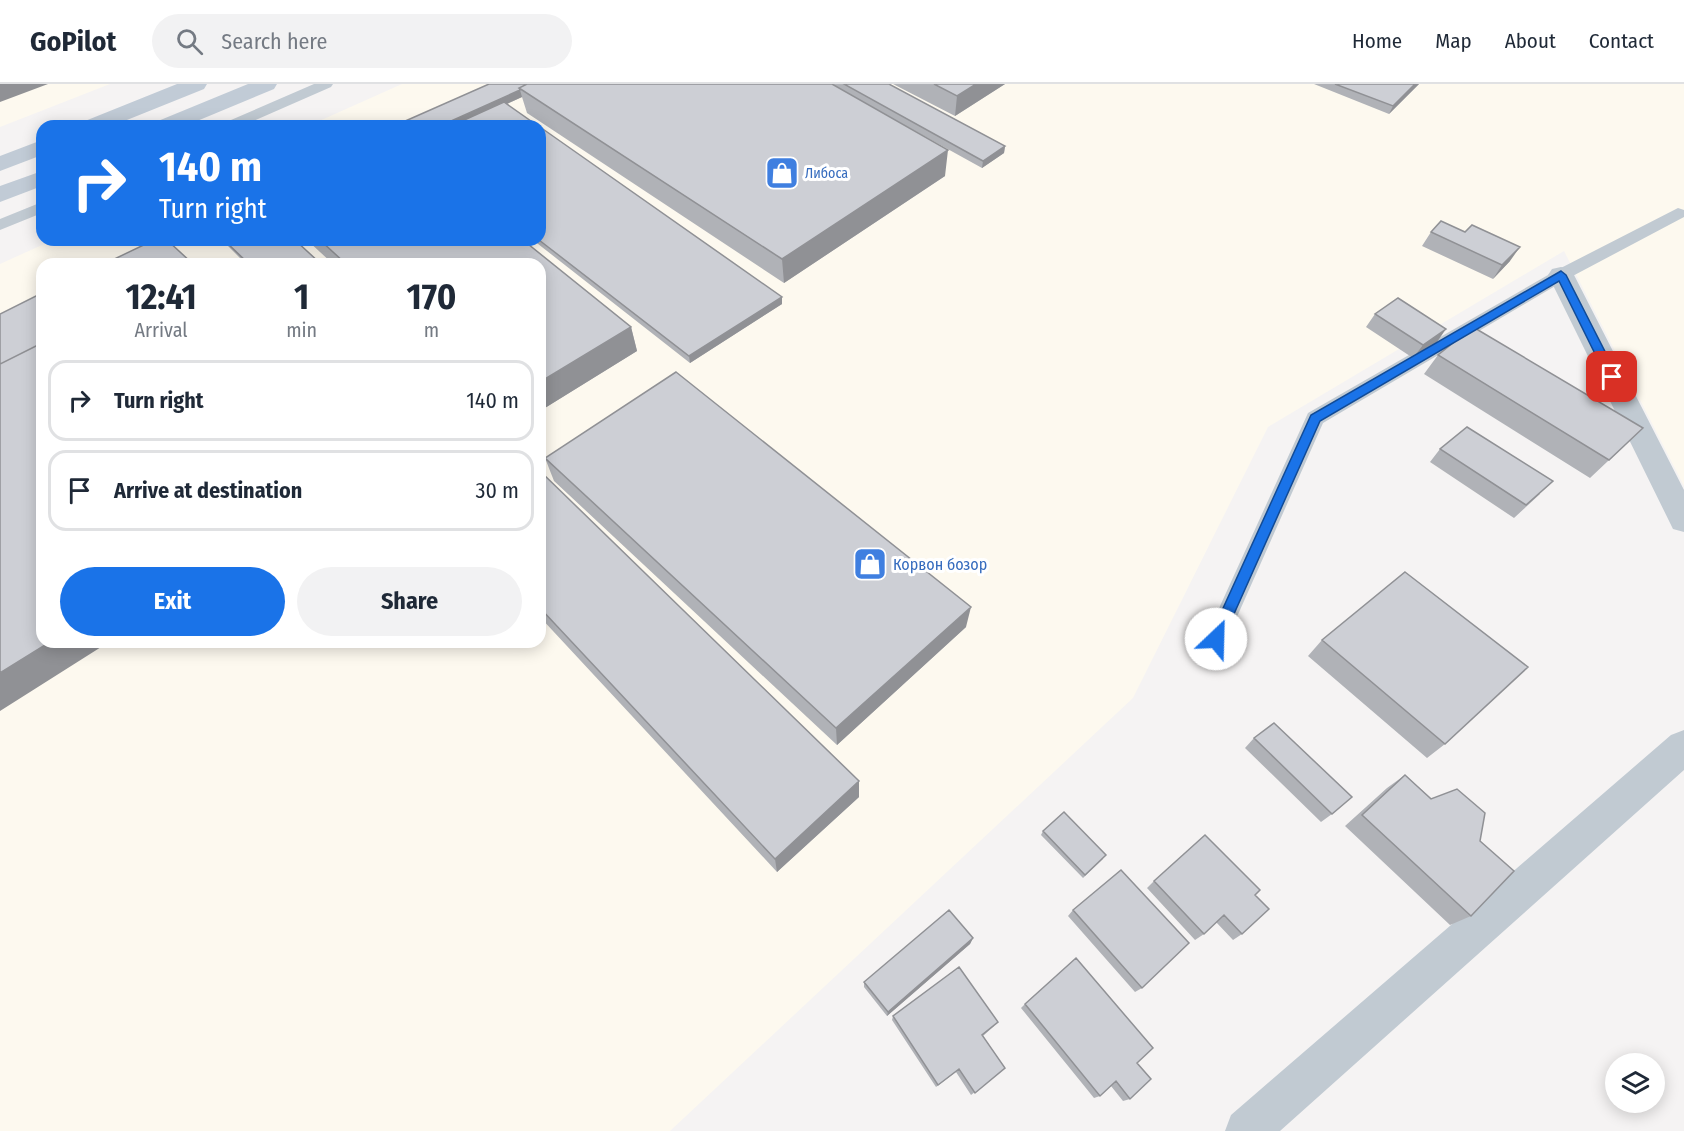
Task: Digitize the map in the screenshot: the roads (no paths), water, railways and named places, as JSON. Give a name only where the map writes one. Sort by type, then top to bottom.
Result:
[{"type":"main road","points":[[108,120],[196,84]]},
{"type":"main road","points":[[180,120],[266,84]]},
{"type":"main road","points":[[0,164],[36,149]]},
{"type":"main road","points":[[0,195],[36,180]]},
{"type":"street","points":[[1561,275],[1684,520]]},
{"type":"street","points":[[1247,1131],[1684,747]]},
{"type":"lane","points":[[243,120],[326,84]]},
{"type":"lane","points":[[0,225],[36,210]]},
{"type":"lane","points":[[1216,639],[1315,418],[1561,275],[1678,213]]},
{"type":"place","name":"Либоса","points":[[782,173]]},
{"type":"place","name":"Корвон бозор","points":[[870,564]]}]
